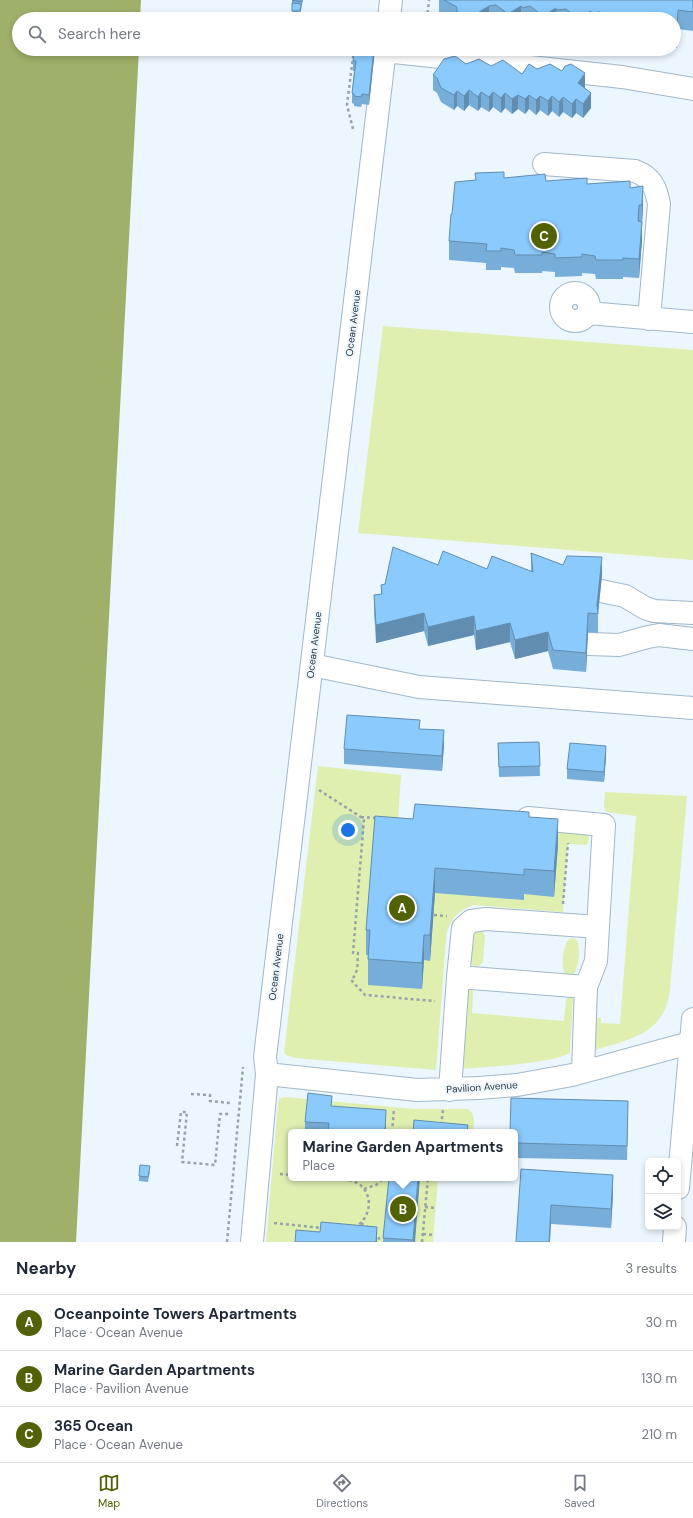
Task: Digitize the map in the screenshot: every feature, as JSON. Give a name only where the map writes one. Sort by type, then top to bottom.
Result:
[{"type":"street","points":[[390,12],[391,0]]},
{"type":"street","name":"Ocean Avenue","points":[[252,1242],[267,1074],[265,1057],[384,56]]},
{"type":"street","points":[[438,56],[622,77],[693,89]]},
{"type":"street","points":[[544,164],[635,171],[644,174],[652,182],[657,192],[659,204],[649,319]]},
{"type":"street","points":[[588,313],[693,322]]},
{"type":"street","points":[[601,591],[625,596],[654,611],[693,613]]},
{"type":"street","points":[[643,638],[646,608]]},
{"type":"street","points":[[588,644],[619,645],[659,635],[693,639]]},
{"type":"street","points":[[312,665],[419,687],[693,708]]},
{"type":"street","points":[[504,816],[604,825],[596,961],[586,987],[583,1072]]},
{"type":"street","points":[[446,1100],[462,928],[471,921],[486,919],[598,927]]},
{"type":"street","points":[[458,977],[586,987]]},
{"type":"street","points":[[681,1158],[693,1019]]},
{"type":"street","name":"Pavilion Avenue","points":[[267,1074],[401,1089],[446,1100],[583,1072],[692,1043]]},
{"type":"street","points":[[674,1242],[675,1230]]},
{"type":"path","points":[[428,12],[429,0]]},
{"type":"path","points":[[315,788],[363,818],[378,818]]},
{"type":"path","points":[[363,818],[353,953],[358,953],[357,970],[355,976],[351,980],[365,995],[441,1001]]},
{"type":"path","points":[[563,912],[568,838]]},
{"type":"path","points":[[434,915],[454,917]]},
{"type":"path","points":[[191,1094],[210,1095],[210,1101],[230,1103]]},
{"type":"path","points":[[441,1125],[446,1100]]},
{"type":"path","points":[[392,1129],[394,1107]]},
{"type":"path","points":[[178,1146],[181,1112],[187,1112],[182,1162],[215,1165],[220,1114],[229,1114]]},
{"type":"path","points":[[351,1229],[361,1223],[368,1213],[369,1206],[364,1189],[355,1181]]},
{"type":"path","points":[[364,1189],[382,1181]]},
{"type":"path","points":[[422,1242],[428,1181]]},
{"type":"path","points":[[425,1207],[435,1208]]},
{"type":"path","points":[[267,1223],[324,1228]]},
{"type":"path","points":[[361,1223],[378,1235],[386,1236]]},
{"type":"path","points":[[317,1234],[318,1227]]},
{"type":"path","points":[[423,1234],[434,1235]]},
{"type":"path","points":[[378,1235],[381,1242]]},
{"type":"shaded area","points":[[0,0],[141,0],[140,12],[12,12],[12,56],[139,56],[76,1242],[0,1242]]},
{"type":"shaded area","points":[[383,326],[693,350],[693,560],[358,533]]},
{"type":"shaded area","points":[[318,766],[401,775],[398,820],[585,834],[589,837],[586,845],[568,844],[563,912],[473,905],[462,910],[454,918],[449,928],[446,940],[436,1070],[295,1058],[286,1055],[284,1052]]},
{"type":"shaded area","points":[[605,792],[687,796],[670,989],[667,1004],[661,1016],[654,1025],[644,1032],[633,1038],[595,1050],[593,1048],[596,1018],[601,1018],[601,1023],[620,1024],[636,816],[606,812],[604,807]]},
{"type":"shaded area","points":[[479,930],[482,931],[485,936],[483,962],[478,967],[473,966],[470,962],[473,932]]},
{"type":"shaded area","points":[[571,938],[576,939],[578,942],[579,956],[576,971],[574,974],[569,975],[564,972],[563,959],[564,948],[568,940]]},
{"type":"shaded area","points":[[468,989],[472,990],[473,992],[472,1013],[564,1021],[566,1000],[569,997],[573,998],[570,1052],[563,1056],[536,1062],[460,1069]]},
{"type":"shaded area","points":[[285,1097],[414,1109],[468,1109],[471,1111],[474,1119],[473,1129],[288,1129],[288,1181],[438,1181],[433,1242],[266,1242],[279,1099]]},
{"type":"building","points":[[444,0],[693,0],[693,12],[678,10],[678,12],[570,12],[566,9],[556,10],[556,8],[550,12],[538,12],[530,6],[522,8],[521,6],[511,12],[505,12],[496,5],[489,6],[479,12],[457,12],[457,7]]},
{"type":"building","points":[[292,3],[301,4],[300,11],[292,11]]},
{"type":"building","points":[[353,56],[373,56],[369,95],[362,94],[361,97],[354,96],[352,93],[356,61],[353,61]]},
{"type":"building","points":[[455,56],[466,64],[479,59],[491,66],[503,60],[522,74],[529,64],[537,69],[550,64],[562,71],[565,66],[571,64],[585,73],[578,83],[591,93],[583,104],[576,99],[572,104],[563,97],[559,102],[552,96],[548,101],[540,96],[536,100],[529,95],[525,99],[518,95],[512,99],[505,93],[501,98],[493,92],[489,97],[481,92],[478,97],[469,90],[464,96],[457,91],[454,95],[441,88],[437,78],[433,75],[444,59]]},
{"type":"building","points":[[504,172],[504,178],[545,174],[546,181],[587,178],[587,184],[630,181],[630,188],[643,186],[642,205],[639,205],[638,221],[642,222],[639,259],[623,258],[623,260],[596,260],[595,256],[582,254],[582,257],[555,258],[555,254],[542,252],[542,255],[515,255],[514,250],[501,248],[501,251],[486,251],[487,244],[449,241],[455,182],[476,180],[475,173]]},
{"type":"building","points":[[393,547],[438,565],[443,551],[487,569],[492,556],[533,572],[531,553],[563,565],[567,556],[602,557],[597,605],[598,614],[588,613],[586,653],[553,650],[548,632],[515,640],[510,623],[476,631],[474,616],[428,627],[424,613],[376,625],[374,595],[382,594],[381,585],[385,584]]},
{"type":"building","points":[[347,715],[420,720],[419,729],[444,730],[442,756],[344,749]]},
{"type":"building","points":[[539,742],[540,766],[499,767],[498,743]]},
{"type":"building","points":[[570,743],[606,746],[604,772],[567,769]]},
{"type":"building","points":[[415,804],[529,812],[529,817],[558,819],[554,871],[524,869],[524,875],[435,868],[430,935],[424,935],[422,963],[368,959],[370,930],[366,930],[375,816],[413,819]]},
{"type":"building","points":[[308,1093],[332,1096],[331,1106],[386,1110],[385,1129],[328,1129],[329,1123],[305,1122]]},
{"type":"building","points":[[511,1098],[628,1101],[627,1146],[518,1143],[518,1129],[510,1129]]},
{"type":"building","points":[[414,1120],[468,1125],[467,1129],[413,1129]]},
{"type":"building","points":[[140,1165],[150,1166],[148,1177],[139,1176]]},
{"type":"building","points":[[521,1169],[613,1175],[611,1209],[551,1205],[549,1242],[516,1242]]},
{"type":"building","points":[[389,1181],[418,1181],[413,1240],[383,1238]]},
{"type":"building","points":[[321,1222],[377,1227],[376,1242],[295,1242],[296,1230],[320,1232]]},
{"type":"place","name":"365 Ocean","points":[[544,236]]},
{"type":"place","name":"Oceanpointe Towers Apartments","points":[[402,908]]},
{"type":"place","name":"Marine Garden Apartments","points":[[403,1209]]}]
